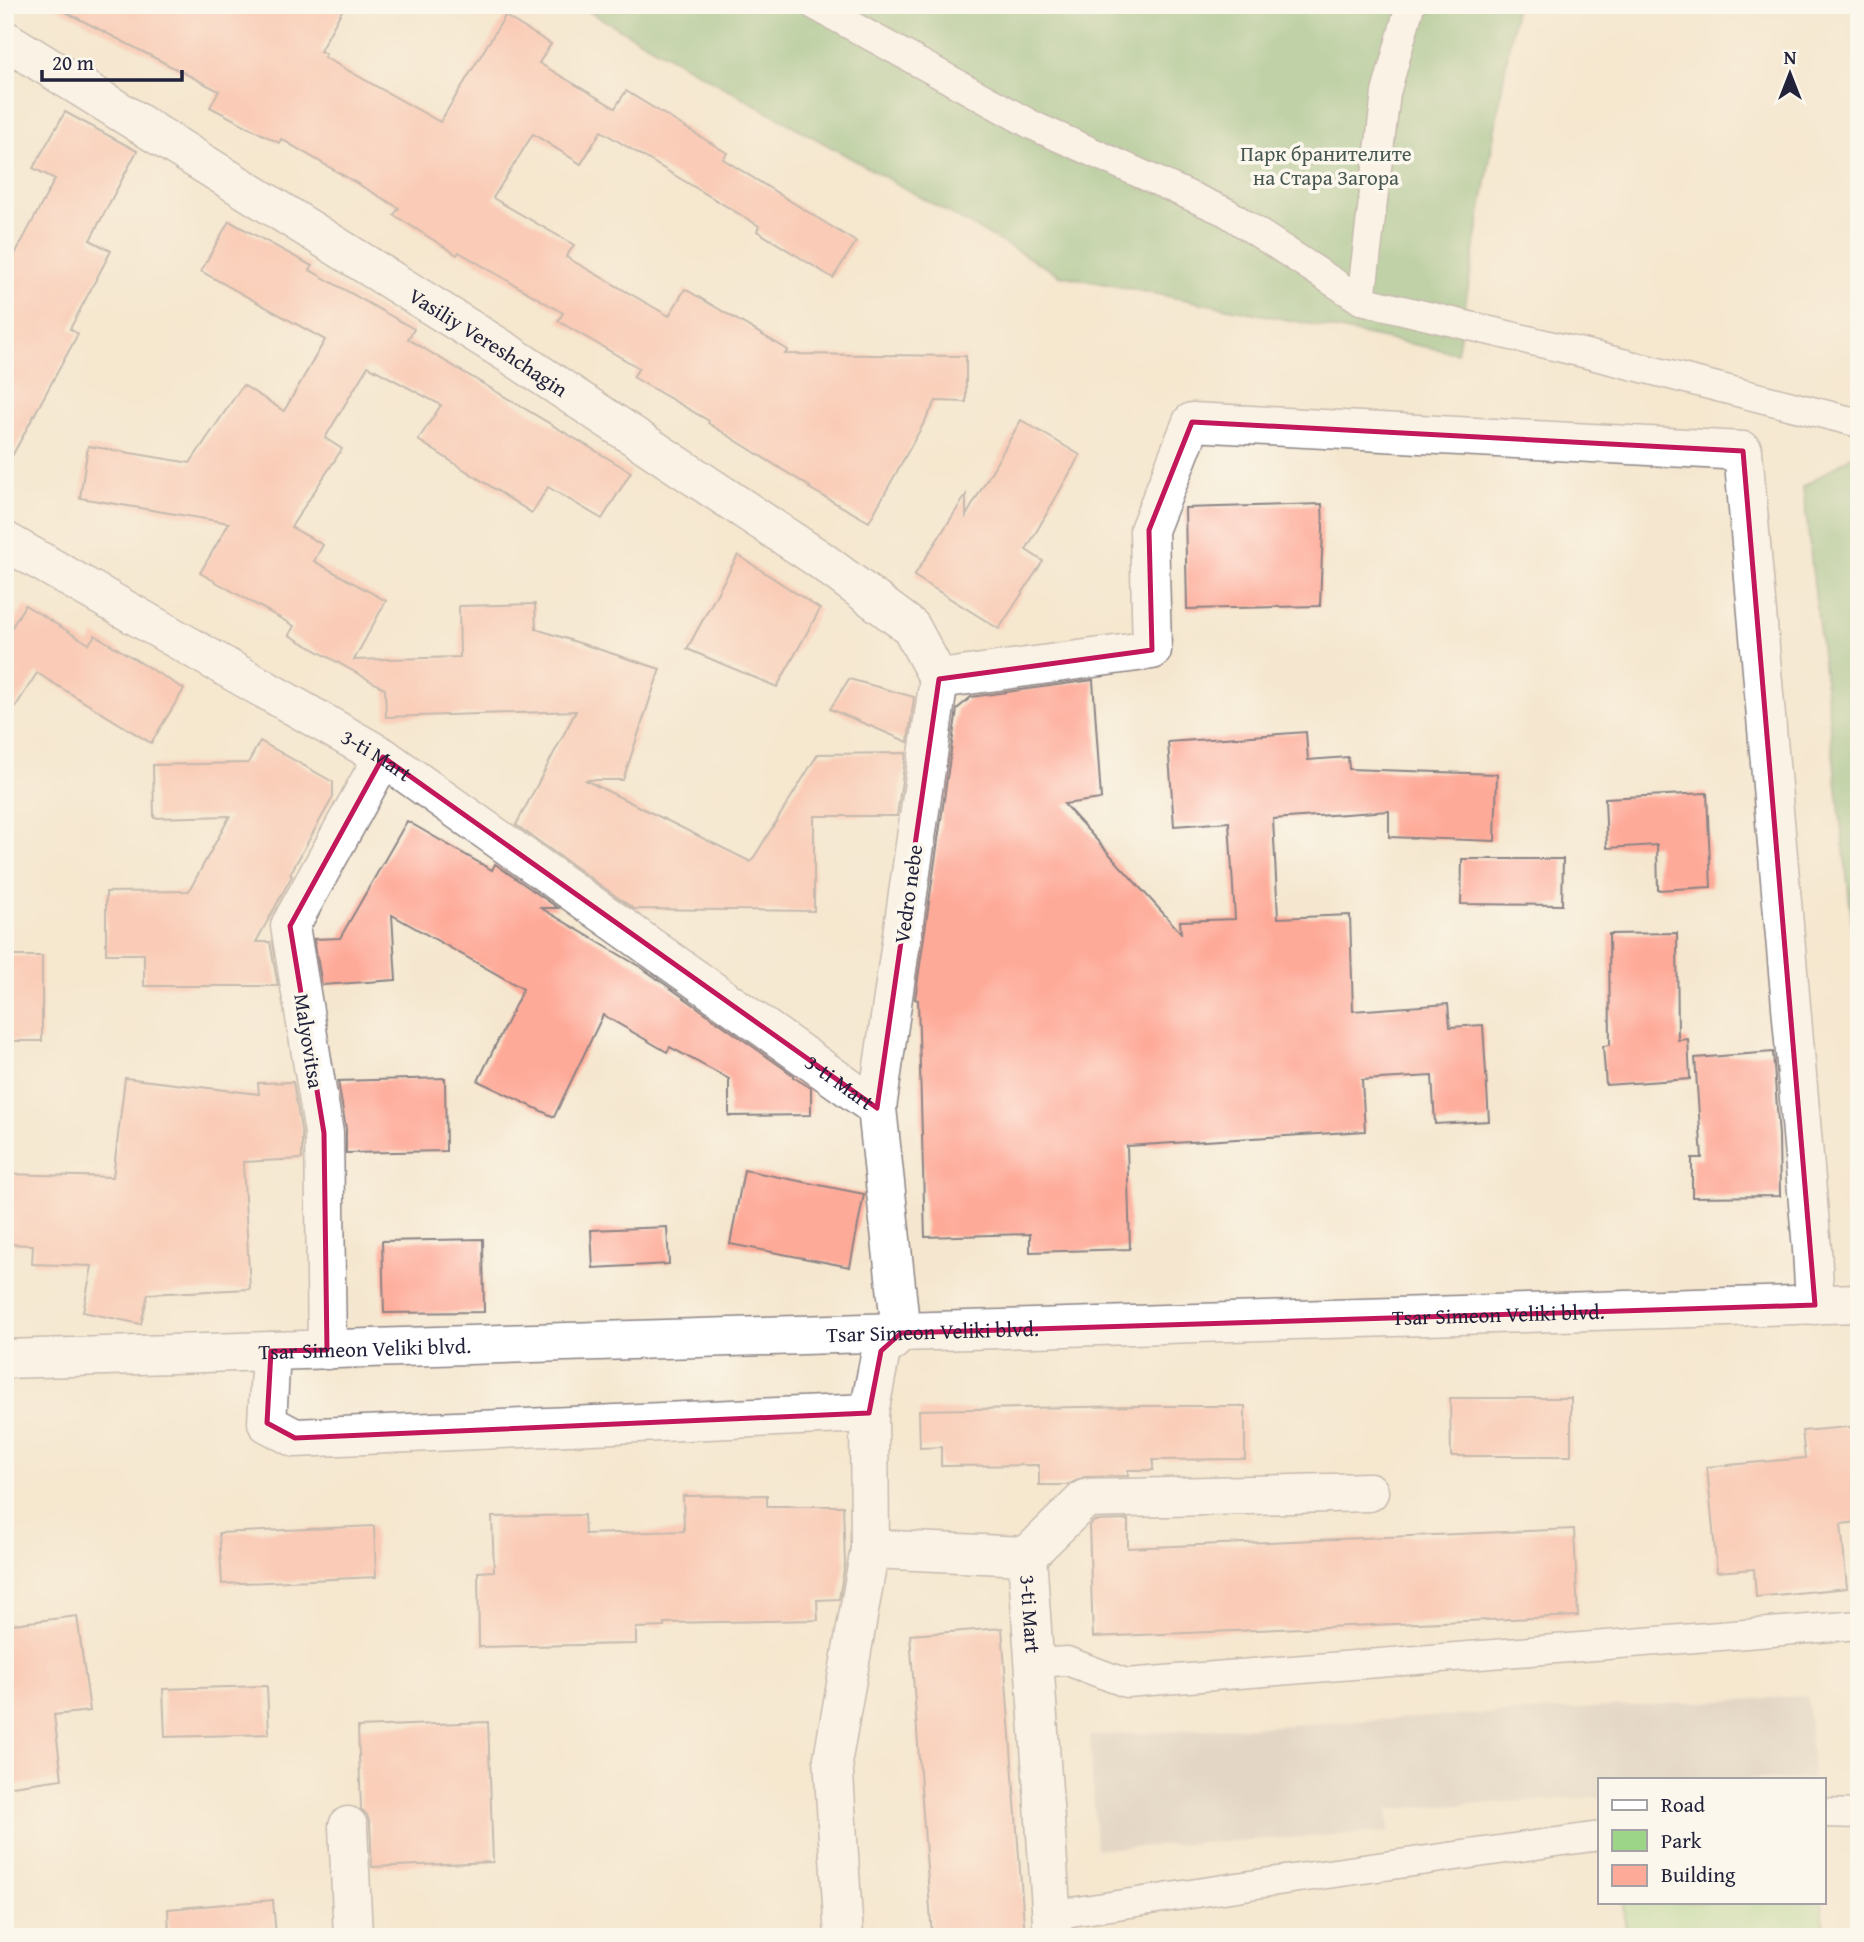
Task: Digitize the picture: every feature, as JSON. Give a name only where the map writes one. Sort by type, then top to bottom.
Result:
[{"type":"street","name":"Vasiliy Vereshchagin","points":[[7,45],[508,353],[819,559],[911,627],[939,679]]},
{"type":"street","points":[[939,679],[1152,650],[1149,530],[1192,422],[1743,451],[1815,1305]]},
{"type":"street","name":"3-ti Mart","points":[[5,541],[383,757],[877,1108],[901,1333]]},
{"type":"street","name":"Vedro nebe","points":[[877,1108],[939,679]]},
{"type":"street","name":"Malyovitsa","points":[[327,1350],[324,1133],[290,926],[383,757]]},
{"type":"street","name":"Tsar Simeon Veliki blvd.","points":[[5,1360],[1859,1303]]},
{"type":"street","points":[[844,1937],[834,1758],[870,1549],[869,1413],[881,1351],[901,1333]]},
{"type":"street","points":[[271,1351],[267,1423],[295,1438],[869,1413]]},
{"type":"street","points":[[1027,1556],[1085,1499],[1369,1492]]},
{"type":"street","name":"3-ti Mart","points":[[870,1549],[1027,1556],[1052,1926]]},
{"type":"street","points":[[348,1826],[353,1937]]},
{"type":"lane","points":[[814,5],[1034,127],[1226,212],[1361,300],[1859,423]]},
{"type":"lane","points":[[1361,300],[1386,93],[1410,5]]},
{"type":"lane","points":[[1034,1663],[1067,1661],[1126,1683],[1859,1625]]},
{"type":"lane","points":[[1826,1814],[1859,1814]]},
{"type":"lane","points":[[1052,1926],[1270,1881],[1598,1836]]},
{"type":"highlighted area","points":[[1192,422],[1743,451],[1815,1305],[901,1333],[881,1351],[869,1413],[295,1438],[267,1423],[271,1351],[327,1350],[324,1133],[290,926],[383,757],[877,1108],[939,679],[1152,650],[1149,530]]},
{"type":"shaded area","points":[[1808,1696],[1813,1778],[1598,1778],[1598,1797],[1388,1809],[1389,1832],[1096,1849],[1090,1736]]},
{"type":"green space","name":"Парк бранителите на Стара Загора","points":[[577,5],[1516,5],[1457,353],[1060,275]]},
{"type":"green space","points":[[1859,451],[1859,983],[1803,487]]},
{"type":"green space","points":[[1624,1904],[1822,1904],[1824,1937],[1626,1937]]},
{"type":"building","points":[[52,5],[345,5],[320,51],[326,54],[324,57],[440,122],[505,16],[551,44],[539,63],[615,108],[626,91],[727,153],[723,159],[856,242],[833,278],[757,231],[759,226],[601,131],[581,164],[533,134],[493,198],[574,245],[566,257],[669,316],[685,289],[788,350],[785,354],[966,356],[966,402],[936,401],[869,522],[809,488],[708,423],[709,421],[633,377],[639,368],[558,321],[563,313],[459,252],[457,255],[394,215],[399,208],[281,139],[279,143],[210,107],[219,91]]},
{"type":"building","points":[[65,112],[137,151],[90,240],[111,251],[70,329],[78,334],[5,469],[5,273],[55,179],[33,168]]},
{"type":"building","points":[[229,221],[312,266],[310,270],[414,329],[408,339],[631,472],[602,519],[548,487],[532,513],[418,440],[441,405],[368,366],[325,438],[342,449],[291,527],[323,545],[314,561],[386,601],[354,660],[460,657],[459,606],[535,604],[536,629],[660,669],[623,780],[585,780],[751,862],[818,754],[906,753],[897,816],[814,816],[814,911],[634,909],[516,825],[576,711],[386,717],[385,689],[289,635],[294,626],[200,573],[229,523],[80,498],[88,446],[190,463],[243,385],[284,411],[325,340],[201,271]]},
{"type":"building","points":[[1021,420],[1080,455],[1026,550],[1043,561],[999,629],[914,576],[966,495],[966,516]]},
{"type":"building","points":[[1322,504],[1320,606],[1187,609],[1185,508]]},
{"type":"building","points":[[738,555],[820,609],[777,687],[687,649]]},
{"type":"building","points":[[25,605],[89,644],[95,635],[184,689],[151,743],[37,673],[5,723],[5,639]]},
{"type":"building","points":[[849,679],[914,697],[908,742],[830,709]]},
{"type":"building","points":[[1093,680],[1101,799],[1064,804],[1181,933],[1180,921],[1235,919],[1229,822],[1174,826],[1168,742],[1306,732],[1308,760],[1348,757],[1349,769],[1497,774],[1495,841],[1389,837],[1389,811],[1273,819],[1278,918],[1350,915],[1353,1011],[1448,1004],[1450,1027],[1483,1025],[1489,1121],[1435,1124],[1432,1076],[1362,1080],[1365,1131],[1127,1146],[1130,1249],[1030,1252],[1030,1234],[925,1237],[918,1000],[915,999],[957,709],[971,697]]},
{"type":"building","points":[[260,741],[333,782],[333,797],[256,942],[270,942],[278,986],[144,986],[144,954],[106,954],[106,892],[189,891],[230,816],[154,818],[153,765],[248,763]]},
{"type":"building","points":[[1707,793],[1711,887],[1658,890],[1657,845],[1607,848],[1605,798]]},
{"type":"building","points":[[407,821],[492,870],[495,864],[558,908],[541,908],[642,968],[811,1088],[811,1115],[729,1116],[729,1079],[670,1047],[667,1052],[603,1015],[554,1117],[478,1081],[523,989],[392,915],[396,980],[322,985],[314,939],[340,938]]},
{"type":"building","points":[[1462,859],[1563,859],[1562,905],[1461,904]]},
{"type":"building","points":[[1677,933],[1678,1040],[1688,1039],[1690,1079],[1606,1085],[1603,1046],[1610,1045],[1609,934]]},
{"type":"building","points":[[5,956],[42,956],[42,1041],[5,1041]]},
{"type":"building","points":[[1773,1052],[1780,1196],[1692,1197],[1692,1158],[1702,1158],[1695,1058]]},
{"type":"building","points":[[125,1078],[259,1094],[258,1083],[293,1082],[302,1135],[302,1159],[243,1162],[250,1289],[148,1294],[141,1324],[83,1312],[92,1266],[32,1264],[33,1245],[5,1244],[5,1174],[113,1177]]},
{"type":"building","points":[[445,1078],[446,1151],[346,1153],[346,1129],[338,1081]]},
{"type":"building","points":[[744,1170],[864,1194],[850,1267],[730,1244]]},
{"type":"building","points":[[667,1227],[669,1264],[593,1268],[591,1230]]},
{"type":"building","points":[[483,1239],[484,1312],[384,1313],[382,1241]]},
{"type":"building","points":[[1450,1398],[1571,1398],[1571,1456],[1451,1456]]},
{"type":"building","points":[[1245,1406],[1245,1459],[1153,1460],[1153,1470],[1128,1470],[1128,1476],[1084,1477],[1068,1485],[1039,1485],[1039,1465],[941,1466],[941,1447],[920,1448],[919,1410]]},
{"type":"building","points":[[1859,1426],[1859,1522],[1841,1524],[1847,1588],[1756,1597],[1754,1569],[1717,1572],[1707,1467],[1805,1458],[1802,1431]]},
{"type":"building","points":[[767,1495],[767,1506],[843,1506],[845,1564],[839,1599],[817,1600],[818,1620],[664,1623],[664,1627],[636,1628],[636,1644],[479,1647],[478,1572],[494,1571],[492,1517],[584,1515],[585,1534],[684,1531],[683,1496]]},
{"type":"building","points":[[1128,1520],[1128,1548],[1574,1529],[1578,1616],[1093,1637],[1089,1526],[1094,1521]]},
{"type":"building","points":[[374,1526],[376,1577],[222,1584],[219,1533]]},
{"type":"building","points":[[77,1616],[90,1711],[54,1715],[62,1779],[5,1787],[5,1625]]},
{"type":"building","points":[[1002,1628],[1025,1937],[932,1937],[910,1635]]},
{"type":"building","points":[[267,1686],[269,1734],[165,1737],[163,1689]]},
{"type":"building","points":[[488,1722],[493,1862],[372,1867],[370,1824],[361,1809],[358,1727]]},
{"type":"building","points":[[273,1900],[276,1937],[169,1937],[168,1909]]}]
